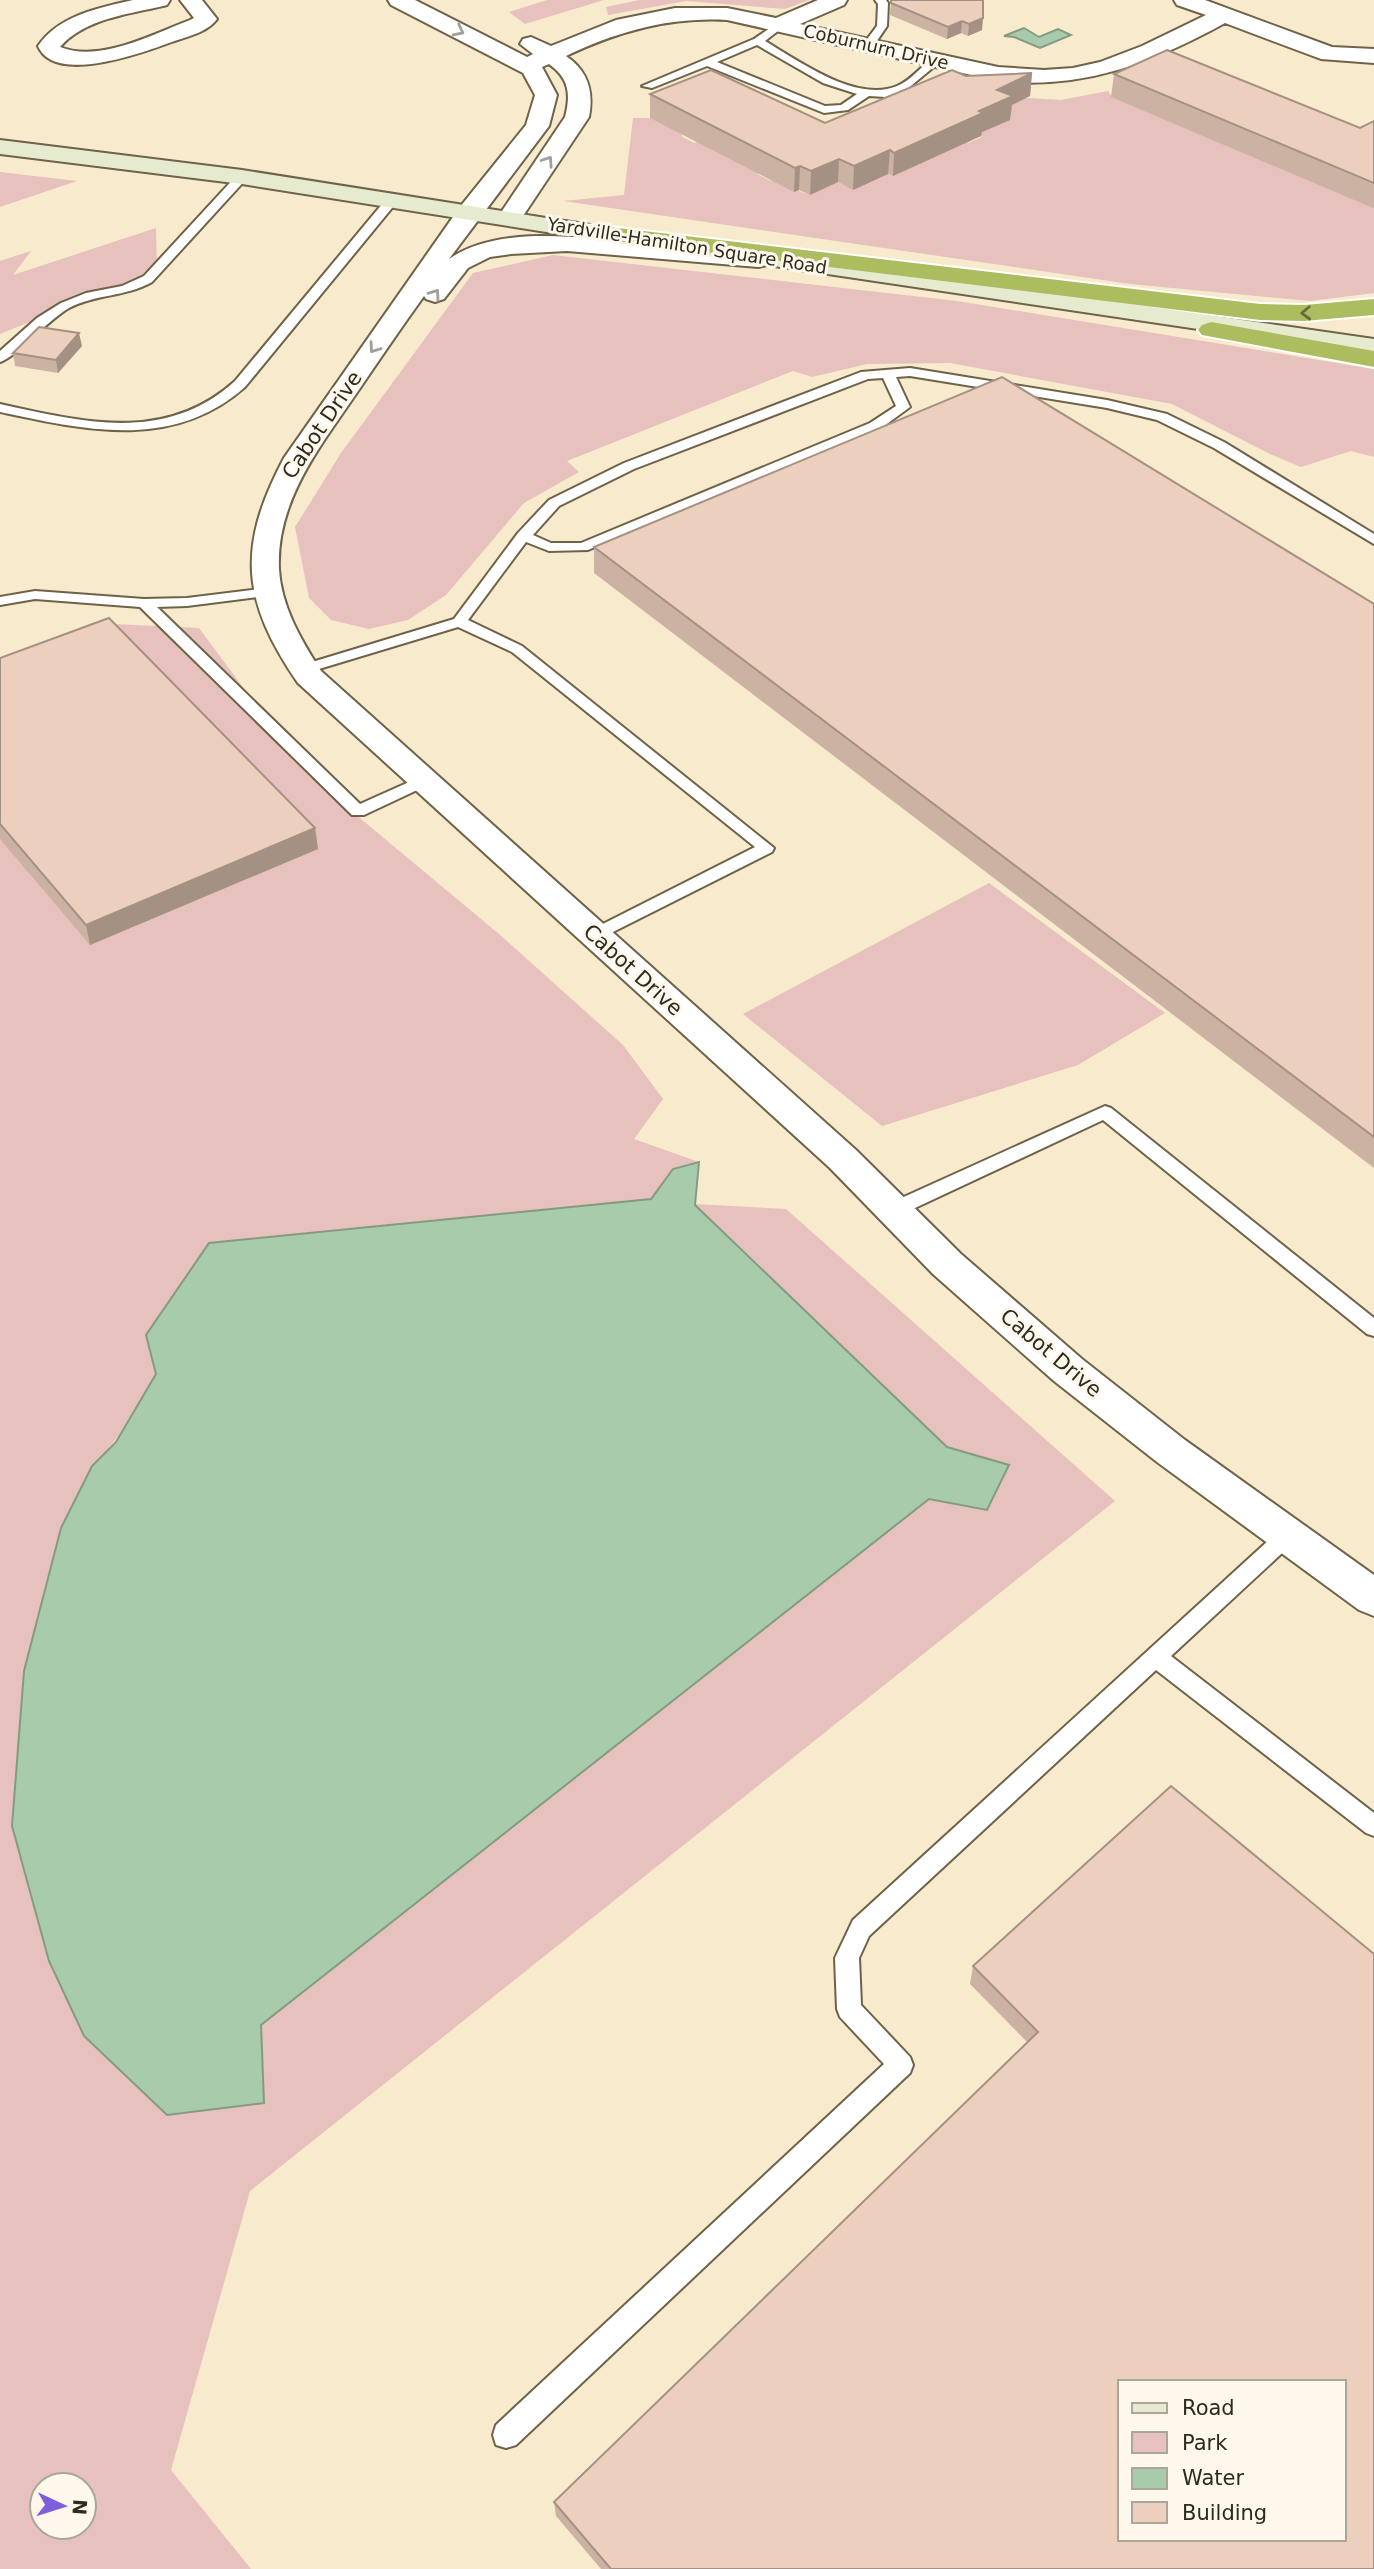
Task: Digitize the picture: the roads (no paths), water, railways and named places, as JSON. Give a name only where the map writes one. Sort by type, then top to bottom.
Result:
[{"type":"highway","points":[[593,232],[660,238],[1215,308],[1304,313],[1374,307]]},
{"type":"highway","points":[[950,285],[1374,359]]},
{"type":"street","points":[[159,0],[82,22],[64,31],[50,46],[51,51],[59,57],[76,60],[100,57],[198,25],[206,19],[204,13],[191,0]]},
{"type":"street","points":[[399,0],[527,66]]},
{"type":"street","points":[[779,25],[836,0]]},
{"type":"street","points":[[1185,0],[1329,54],[1374,56]]},
{"type":"street","name":"Coburnurn Drive","points":[[527,66],[619,27],[650,16],[676,12],[727,14],[935,61],[998,74],[1035,78],[1074,75],[1122,60],[1202,27],[1223,15]]},
{"type":"street","points":[[510,217],[577,117],[582,101],[576,77],[561,61],[514,34]]},
{"type":"street","name":"Cabot Drive","points":[[527,66],[532,69],[546,95],[537,126],[468,212],[279,489],[269,517],[264,547],[268,592],[286,643],[309,677],[843,1159],[947,1264],[1068,1370],[1171,1451],[1374,1598]]},
{"type":"street","name":"Yardville-Hamilton Square Road","points":[[0,147],[242,177],[791,263],[1374,346]]},
{"type":"street","points":[[298,458],[343,424],[447,276],[459,263],[477,253],[537,244],[567,244],[791,263]]},
{"type":"lane","points":[[868,46],[882,26],[883,3],[880,0]]},
{"type":"lane","points":[[648,86],[758,41],[779,25]]},
{"type":"lane","points":[[758,41],[834,84],[867,92],[901,88],[935,61]]},
{"type":"lane","points":[[707,62],[824,110],[844,108],[867,92]]},
{"type":"lane","points":[[0,358],[53,313],[89,296],[120,293],[148,279],[242,177]]},
{"type":"lane","points":[[0,408],[116,428],[164,425],[215,405],[240,384],[391,200]]},
{"type":"lane","points":[[303,669],[458,622],[523,536],[554,503],[629,466],[866,375],[909,372],[1107,404],[1162,417],[1219,444],[1374,540]]},
{"type":"lane","points":[[523,536],[550,547],[583,547],[875,426],[903,407],[888,373]]},
{"type":"lane","points":[[0,601],[35,594],[144,603],[187,602],[268,592]]},
{"type":"lane","points":[[144,603],[358,811],[424,781]]},
{"type":"lane","points":[[458,622],[517,649],[766,848],[595,934]]},
{"type":"lane","points":[[893,1210],[1105,1112],[1374,1329]]},
{"type":"lane","points":[[506,2435],[901,2065],[849,2009],[847,1958],[861,1928],[1287,1536]]},
{"type":"lane","points":[[1156,1657],[1374,1826]]},
{"type":"water","points":[[1024,28],[1039,37],[1058,29],[1071,35],[1040,48],[1014,37],[1004,36]]},
{"type":"water","points":[[699,1162],[695,1205],[947,1447],[1009,1465],[987,1510],[929,1499],[261,2025],[264,2103],[167,2115],[84,2036],[49,1961],[12,1826],[24,1671],[61,1528],[92,1466],[116,1442],[156,1374],[146,1335],[209,1243],[651,1199],[673,1169]]}]
